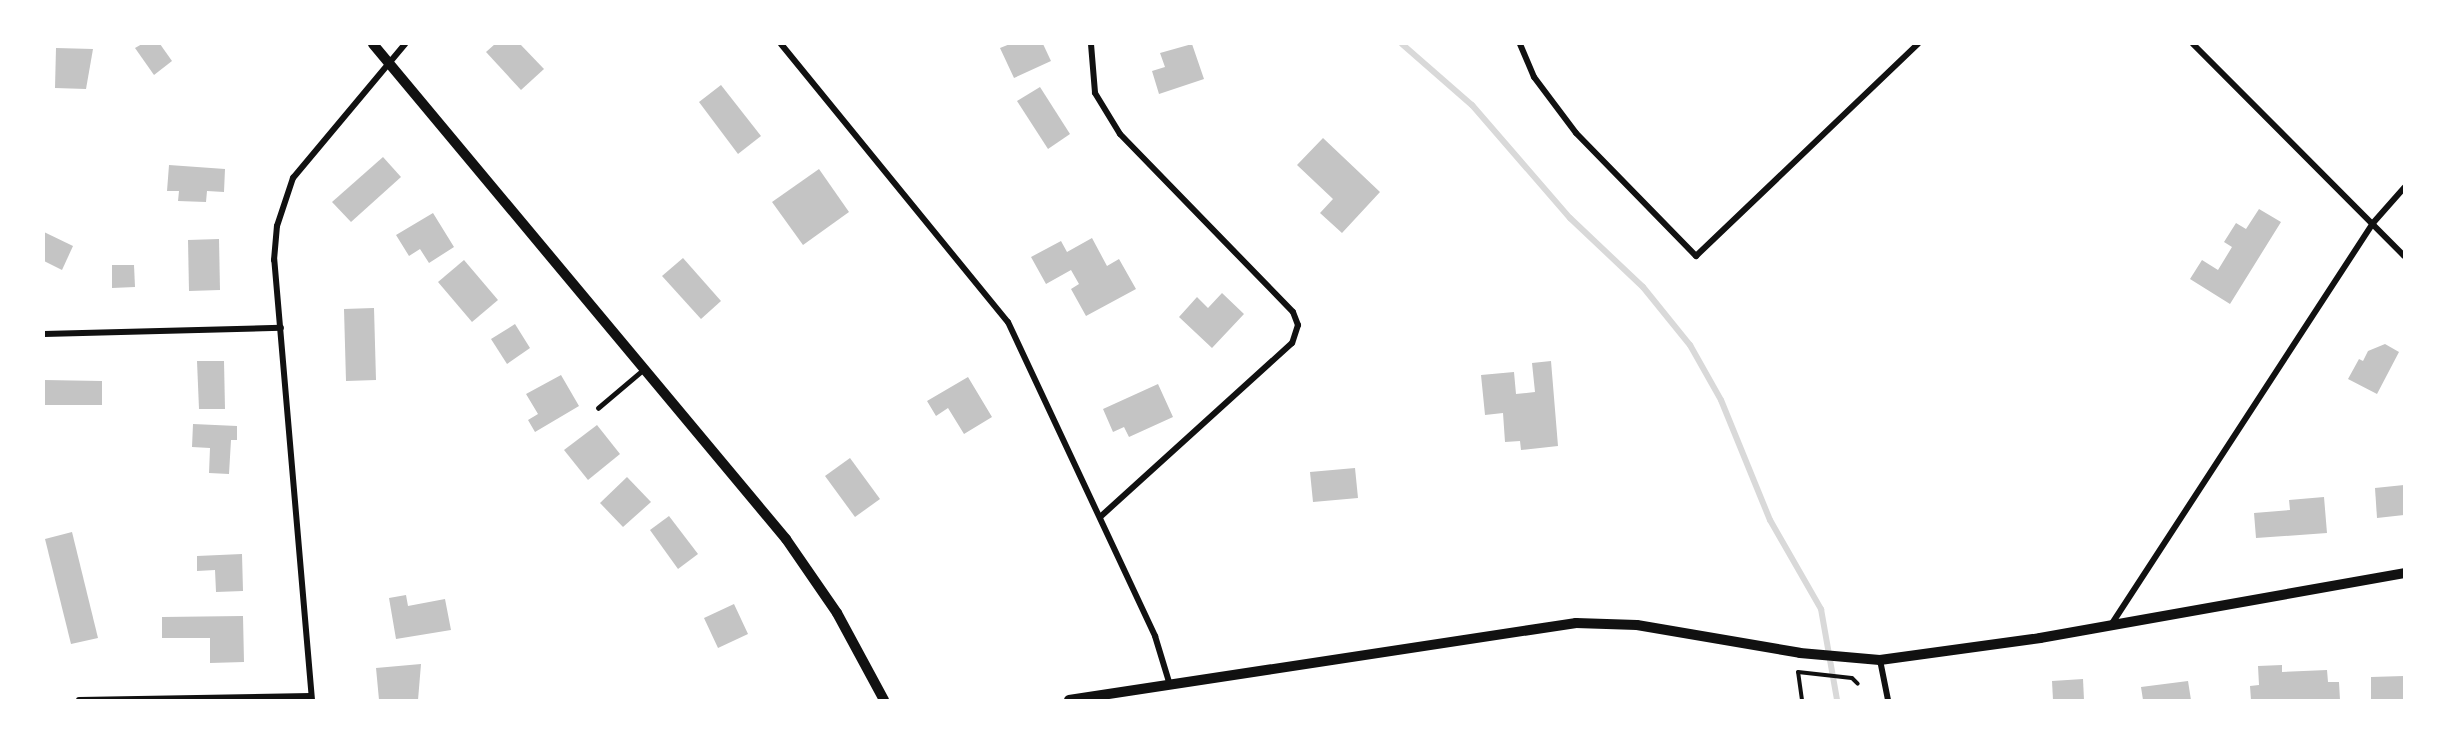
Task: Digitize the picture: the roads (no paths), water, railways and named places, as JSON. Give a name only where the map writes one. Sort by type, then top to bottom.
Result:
[{"type":"street","points":[[373,44],[786,539],[837,613],[884,700]]},
{"type":"street","points":[[79,700],[311,698],[274,260],[282,200],[293,178],[405,44]]},
{"type":"street","points":[[781,44],[1008,322],[1155,636],[1170,685]]},
{"type":"street","points":[[1091,44],[1095,93],[1120,134],[1293,312],[1298,325],[1292,344],[1100,517]]},
{"type":"street","points":[[1520,44],[1534,77],[1576,133],[1696,256],[1918,44]]},
{"type":"street","points":[[2193,44],[2404,256]]},
{"type":"street","points":[[2110,626],[2373,224],[2404,188]]},
{"type":"street","points":[[44,334],[281,328]]},
{"type":"street","points":[[1069,700],[1576,623],[1637,625],[1800,653],[1880,660],[2110,626],[2404,573]]},
{"type":"street","points":[[1880,660],[1888,700]]},
{"type":"lane","points":[[598,408],[644,369]]},
{"type":"waterway","points":[[1402,44],[1472,105],[1570,218],[1643,287],[1690,345],[1721,400],[1770,520],[1821,609],[1837,700]]}]
